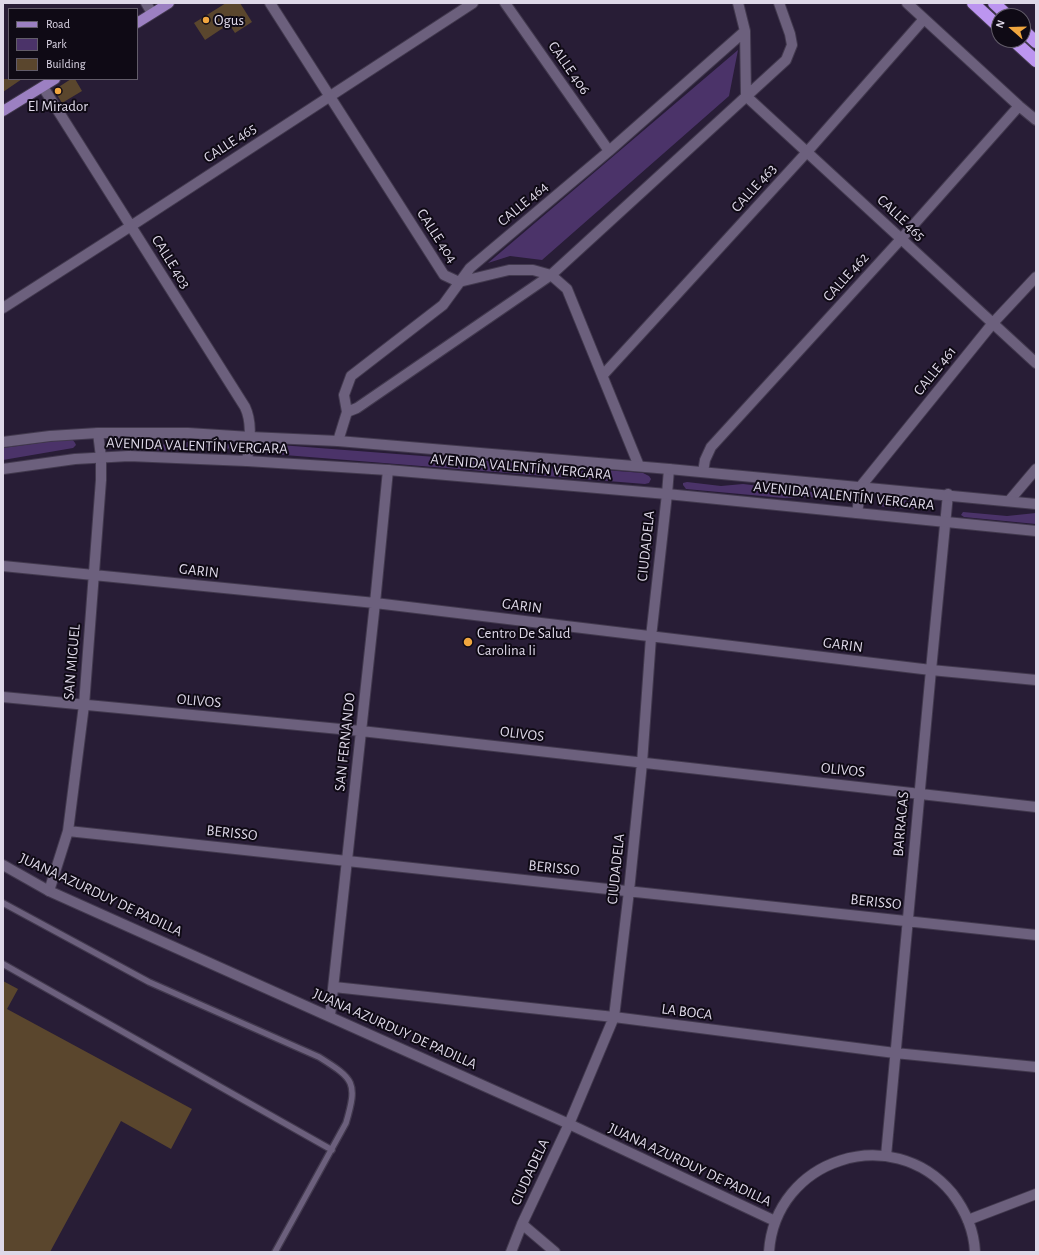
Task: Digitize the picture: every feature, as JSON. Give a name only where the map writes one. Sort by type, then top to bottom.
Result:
[{"type":"highway","points":[[973,3],[991,20]]},
{"type":"highway","points":[[1022,48],[1036,61]]},
{"type":"main road","points":[[138,22],[169,3]]},
{"type":"main road","points":[[4,109],[54,80]]},
{"type":"street","points":[[146,3],[152,13]]},
{"type":"street","name":"CALLE 404","points":[[270,3],[444,276],[459,282],[509,270],[533,270],[551,274]]},
{"type":"street","name":"CALLE 465","points":[[3,308],[473,3]]},
{"type":"street","name":"CALLE 406","points":[[505,3],[609,150]]},
{"type":"street","points":[[738,3],[745,31],[746,96]]},
{"type":"street","points":[[347,412],[357,408],[551,274],[786,60],[792,46],[790,34],[779,3]]},
{"type":"street","points":[[907,3],[1036,120]]},
{"type":"street","name":"CALLE 463","points":[[603,375],[807,152],[924,19]]},
{"type":"street","name":"CALLE 464","points":[[338,441],[347,412],[344,395],[351,376],[443,305],[470,268],[609,150],[745,31]]},
{"type":"street","name":"CALLE 403","points":[[43,87],[245,407],[249,417],[250,437],[247,460]]},
{"type":"street","name":"CALLE 465","points":[[746,96],[1036,363]]},
{"type":"street","name":"CALLE 462","points":[[703,472],[705,460],[711,447],[901,239],[1019,106]]},
{"type":"street","points":[[551,274],[567,289],[639,466]]},
{"type":"street","name":"CALLE 461","points":[[861,486],[993,323],[1036,277]]},
{"type":"street","name":"AVENIDA VALENTÍN VERGARA","points":[[3,442],[50,436],[98,433],[188,433],[338,441],[669,468],[948,494],[1036,504]]},
{"type":"street","name":"SAN MIGUEL","points":[[49,890],[68,831],[84,705],[95,576],[101,480],[101,457],[98,433]]},
{"type":"street","name":"AVENIDA VALENTÍN VERGARA","points":[[3,469],[101,457],[129,456],[247,460],[388,470],[667,494],[1036,531]]},
{"type":"street","name":"CIUDADELA","points":[[511,1252],[522,1224],[569,1124],[614,1017],[642,763],[651,637],[669,468]]},
{"type":"street","points":[[1009,501],[1036,469]]},
{"type":"street","name":"SAN FERNANDO","points":[[330,1016],[388,470]]},
{"type":"street","points":[[857,513],[861,486]]},
{"type":"street","name":"BARRACAS","points":[[886,1156],[948,494]]},
{"type":"street","name":"GARIN","points":[[3,566],[375,603],[931,670],[1036,680]]},
{"type":"street","name":"OLIVOS","points":[[3,697],[361,731],[1036,807]]},
{"type":"street","name":"BERISSO","points":[[68,831],[1036,935]]},
{"type":"street","name":"JUANA AZURDUY DE PADILLA","points":[[3,865],[49,890],[569,1124],[775,1221]]},
{"type":"street","name":"LA BOCA","points":[[334,986],[614,1017],[895,1053],[1036,1066]]},
{"type":"street","name":"JUANA AZURDUY DE PADILLA","points":[[769,1252],[775,1221],[789,1197],[798,1187],[808,1177],[832,1163],[858,1156],[886,1156],[907,1161],[927,1171],[944,1184],[958,1201],[968,1220],[975,1252]]},
{"type":"street","points":[[968,1220],[1036,1194]]},
{"type":"street","points":[[522,1224],[554,1252]]},
{"type":"lane","points":[[3,903],[149,982],[319,1056],[348,1078],[353,1090],[352,1102],[346,1123],[275,1252]]},
{"type":"lane","points":[[3,964],[332,1150]]},
{"type":"green space","points":[[738,50],[729,96],[542,260],[510,256],[488,263]]},
{"type":"green space","points":[[68,439],[73,440],[75,443],[76,445],[73,448],[3,460],[3,448]]},
{"type":"green space","points":[[188,442],[230,444],[231,446],[228,449],[191,447],[171,451],[121,448],[119,446],[121,443],[158,445]]},
{"type":"green space","points":[[267,444],[643,473],[651,479],[649,483],[645,484],[272,454],[262,450],[262,447]]},
{"type":"green space","points":[[687,482],[721,486],[743,484],[846,496],[844,500],[809,497],[784,498],[686,489],[683,483]]},
{"type":"green space","points":[[883,497],[921,500],[926,504],[926,506],[922,510],[884,507],[881,506],[879,501]]},
{"type":"green space","points":[[963,512],[1007,516],[1036,513],[1036,524],[964,517],[961,515]]},
{"type":"building","points":[[226,3],[240,3],[252,22],[235,33],[229,24],[205,40],[194,23]]},
{"type":"building","points":[[3,79],[21,80],[3,92]]},
{"type":"building","points":[[69,80],[76,80],[82,91],[62,103],[54,90]]},
{"type":"building","points":[[3,981],[18,989],[7,1009],[192,1109],[171,1149],[121,1121],[50,1252],[3,1252]]},
{"type":"place","name":"Ogus","points":[[206,20]]},
{"type":"place","name":"El Mirador","points":[[58,91]]},
{"type":"place","name":"Centro De Salud Carolina Ii","points":[[468,642]]}]
